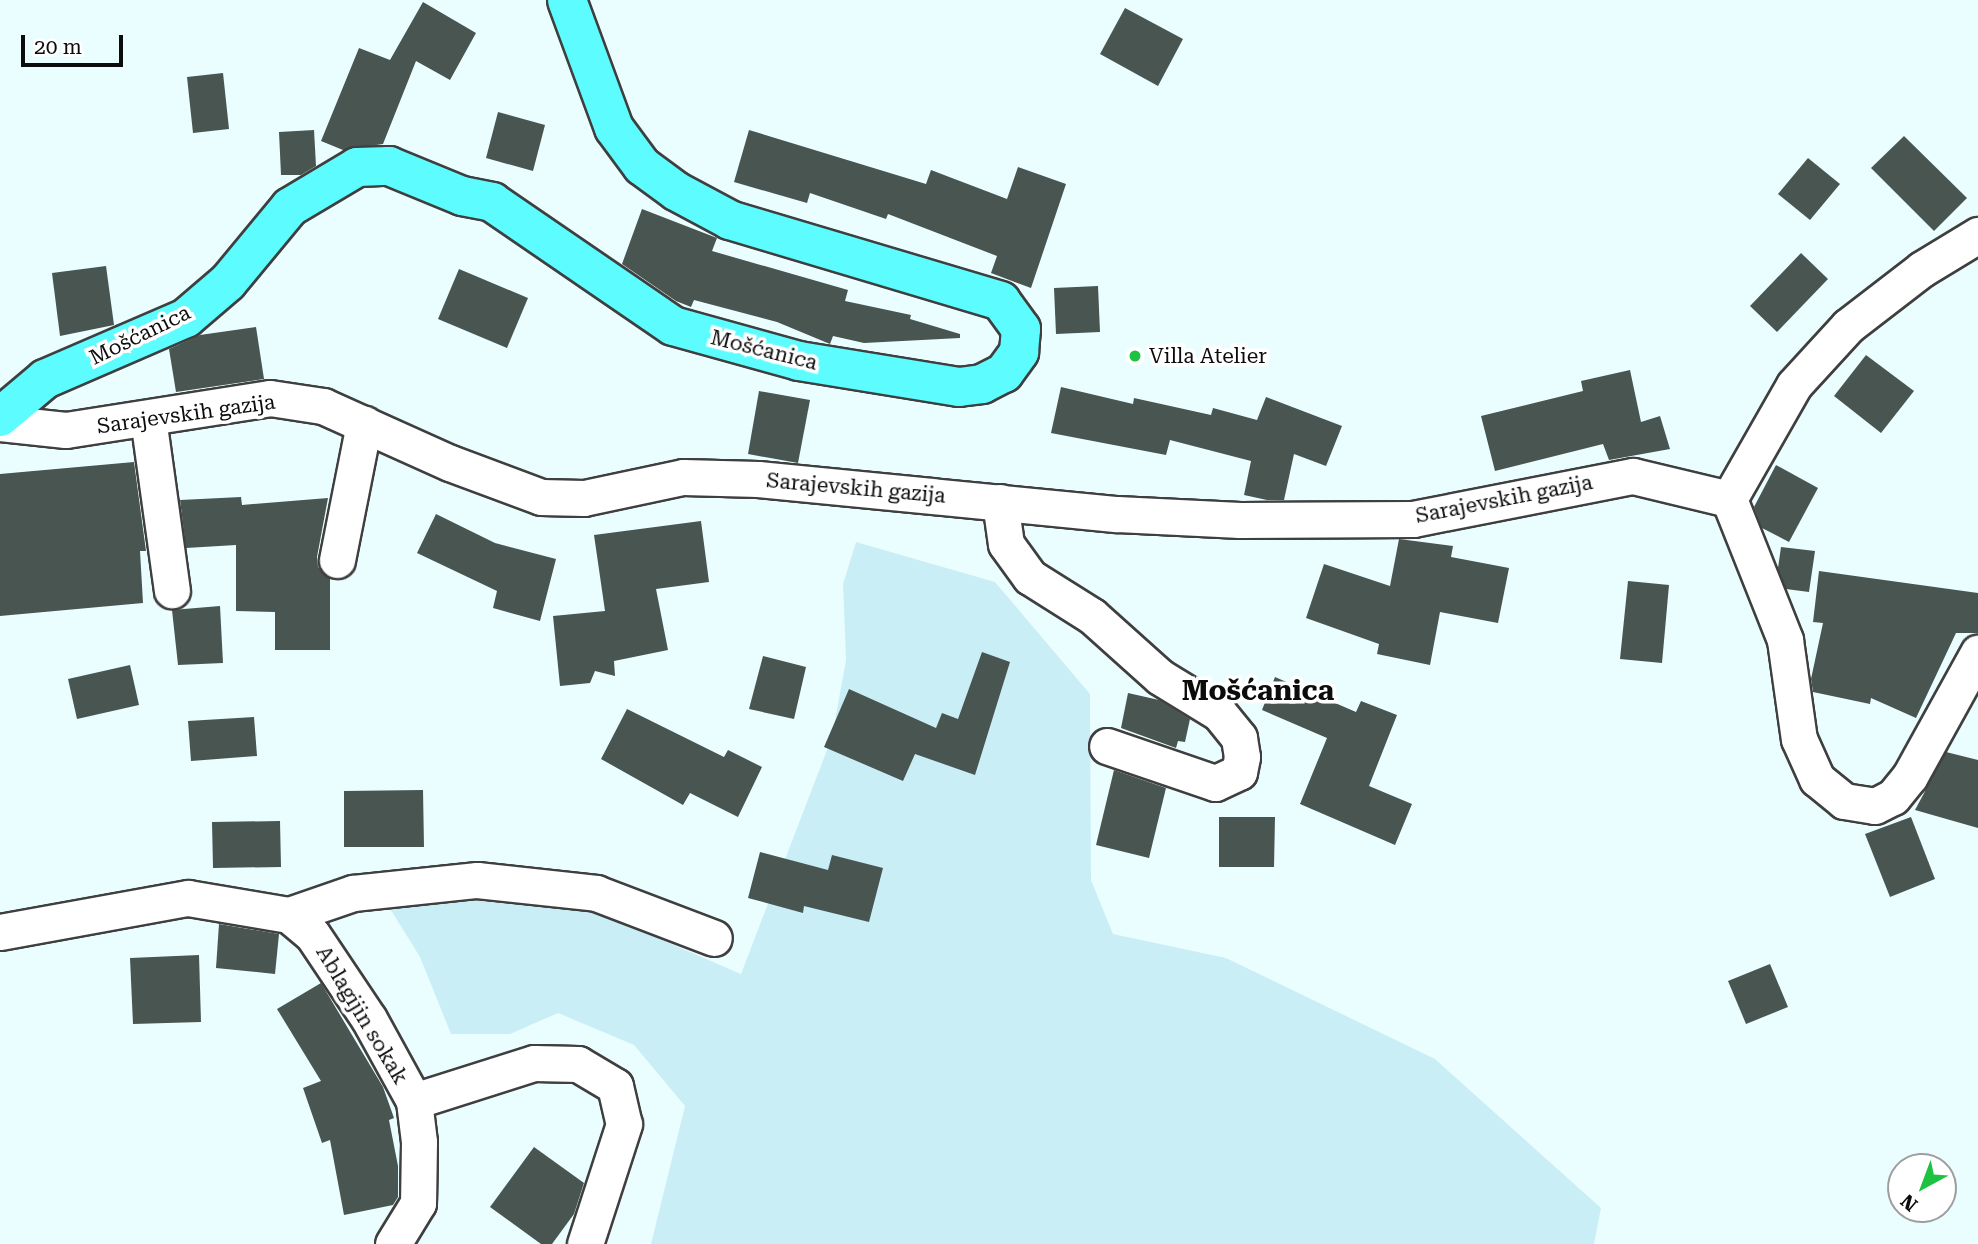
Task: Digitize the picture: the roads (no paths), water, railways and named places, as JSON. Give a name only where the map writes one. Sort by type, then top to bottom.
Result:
[{"type":"main road","name":"Mošćanica","points":[[0,417],[45,379],[186,318],[228,282],[290,208],[357,167],[389,166],[462,196],[492,202],[673,326],[799,361],[959,387],[982,384],[1004,373],[1019,352],[1021,329],[1000,301],[730,219],[676,191],[642,166],[614,128],[566,0]]},
{"type":"street","points":[[1978,235],[1922,269],[1848,326],[1794,385],[1729,499],[1785,640],[1798,739],[1816,779],[1844,801],[1875,806],[1893,797],[1917,765],[1978,653]]},
{"type":"street","name":"Sarajevskih gazija","points":[[0,423],[66,430],[270,398],[323,406],[450,463],[541,497],[583,498],[683,477],[782,481],[1000,502],[1240,520],[1413,519],[1633,476],[1729,499]]},
{"type":"street","points":[[148,418],[172,590]]},
{"type":"street","points":[[337,560],[363,424]]},
{"type":"street","points":[[1000,502],[1006,544],[1030,577],[1092,616],[1160,677],[1220,713],[1239,738],[1242,757],[1239,772],[1215,783],[1107,746]]},
{"type":"street","points":[[0,932],[188,898],[289,915],[353,893],[477,880],[596,893],[714,938]]},
{"type":"street","name":"Ablagijin sokak","points":[[289,915],[312,934],[369,1019],[414,1101],[419,1142],[418,1203],[393,1244]]},
{"type":"street","points":[[414,1101],[534,1063],[578,1064],[615,1086],[624,1124],[585,1244]]},
{"type":"place","name":"Villa Atelier","points":[[1135,356]]},
{"type":"district","name":"Mošćanica","points":[[1258,691]]}]
